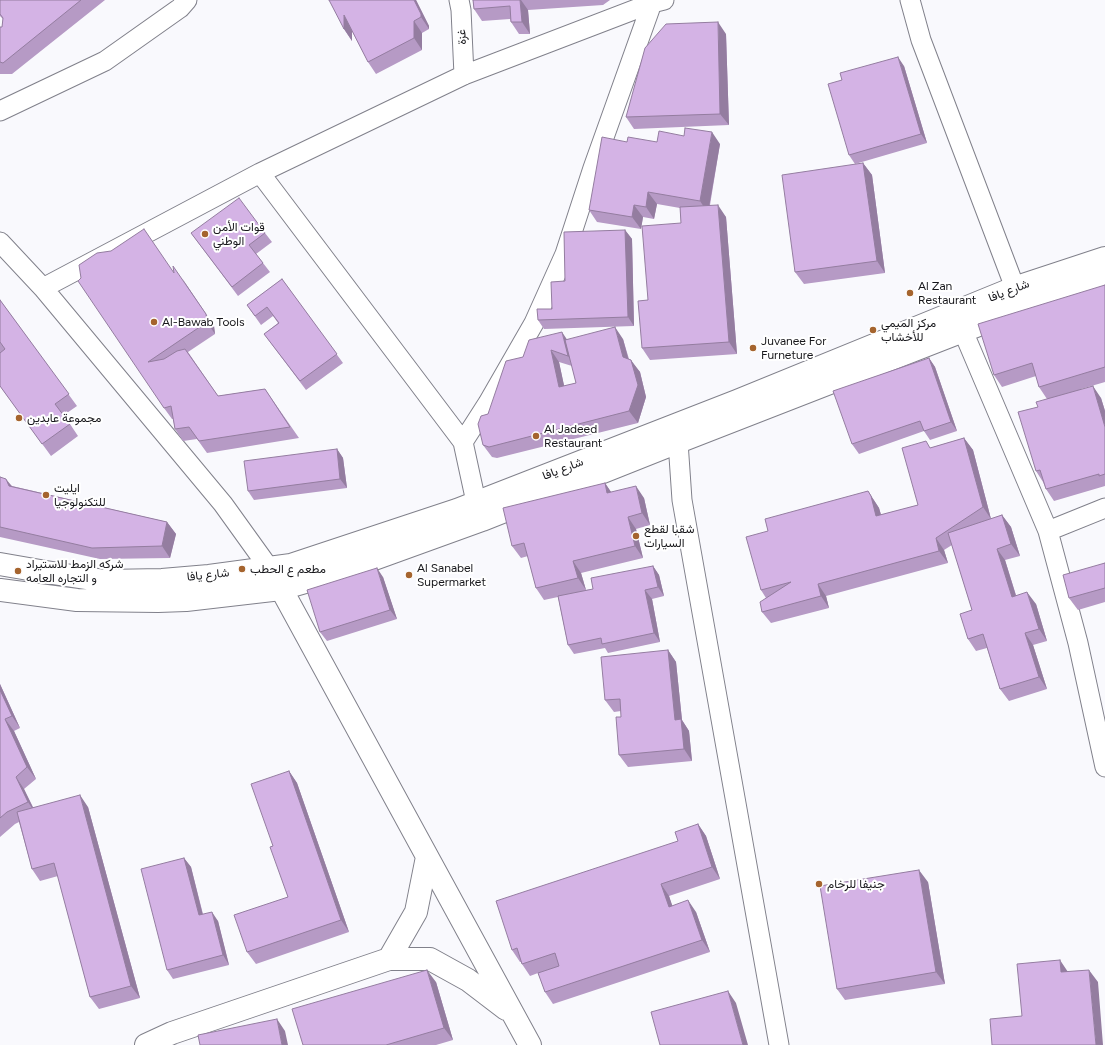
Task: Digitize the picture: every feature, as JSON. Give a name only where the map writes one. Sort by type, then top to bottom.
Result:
[{"type":"main road","name":"شارع يافا","points":[[0,564],[105,581],[162,580],[208,576],[291,565],[457,510],[737,401],[1014,288],[1105,258]]},
{"type":"main road","name":"شارع يافا","points":[[0,590],[77,600],[158,601],[186,600],[281,589],[330,575],[482,520],[963,331],[1023,308],[1105,280]]},
{"type":"main road","points":[[269,568],[530,1045]]},
{"type":"main road","points":[[389,959],[416,912],[427,857]]},
{"type":"main road","points":[[146,1045],[174,1039],[389,959],[430,959],[468,980],[513,1014]]},
{"type":"street","points":[[0,111],[105,61],[180,8],[186,0]]},
{"type":"street","name":"غزة","points":[[459,0],[461,10],[464,75]]},
{"type":"street","points":[[910,0],[921,40],[1014,288],[1023,308]]},
{"type":"street","points":[[43,288],[260,173],[464,75],[656,1]]},
{"type":"street","points":[[463,442],[488,403],[534,323],[565,254],[593,168],[656,1]]},
{"type":"street","points":[[260,173],[463,442],[476,502]]},
{"type":"street","points":[[0,242],[43,288],[223,504],[269,568]]},
{"type":"street","points":[[963,331],[1048,531],[1078,643],[1105,767]]},
{"type":"street","points":[[678,442],[682,500],[779,1045]]},
{"type":"street","points":[[1048,531],[1105,508]]},
{"type":"building","points":[[0,0],[81,0],[3,63],[0,62],[0,27],[2,27],[3,18],[0,14]]},
{"type":"building","points":[[329,0],[414,0],[421,17],[414,21],[414,38],[368,62],[344,15],[344,29]]},
{"type":"building","points":[[473,0],[520,0],[522,22],[511,22],[510,6],[474,9]]},
{"type":"building","points":[[718,22],[720,114],[626,117],[645,48],[666,24]]},
{"type":"building","points":[[898,57],[921,134],[849,155],[828,84],[842,80],[840,73]]},
{"type":"building","points":[[685,128],[712,132],[700,201],[648,192],[646,207],[634,205],[632,217],[589,210],[602,137],[627,142],[628,137],[657,142],[659,131],[684,136]]},
{"type":"building","points":[[863,163],[877,261],[795,272],[782,175]]},
{"type":"building","points":[[239,198],[265,233],[249,245],[263,263],[232,287],[191,233]]},
{"type":"building","points":[[718,205],[729,342],[642,348],[638,301],[648,300],[642,226],[681,223],[680,207]]},
{"type":"building","points":[[144,229],[174,273],[173,266],[206,314],[207,322],[148,362],[164,359],[177,351],[185,349],[218,396],[265,389],[290,427],[199,441],[189,427],[175,429],[171,406],[164,408],[78,281],[81,278],[79,265],[97,253],[111,251]]},
{"type":"building","points":[[625,230],[628,317],[538,320],[537,309],[552,309],[551,282],[565,281],[564,232]]},
{"type":"building","points":[[282,279],[337,354],[300,381],[264,334],[279,323],[267,307],[255,316],[247,305]]},
{"type":"building","points":[[1105,285],[1105,367],[1039,387],[1032,363],[994,375],[978,324]]},
{"type":"building","points":[[0,300],[69,394],[55,404],[70,424],[42,444],[0,386],[0,353],[5,349],[0,342]]},
{"type":"building","points":[[615,327],[623,357],[631,360],[638,385],[629,411],[489,447],[483,445],[478,424],[481,416],[488,414],[506,361],[523,357],[529,340],[562,332],[568,356],[551,350],[559,387],[576,383],[565,340]]},
{"type":"building","points":[[929,358],[951,422],[924,431],[920,421],[852,444],[833,391]]},
{"type":"building","points":[[1093,386],[1105,427],[1105,474],[1099,476],[1099,474],[1046,489],[1040,470],[1036,471],[1018,412],[1038,407],[1036,402]]},
{"type":"building","points":[[964,438],[983,507],[936,538],[939,551],[818,584],[821,596],[762,612],[760,602],[791,582],[761,590],[746,537],[768,531],[765,519],[868,491],[871,496],[876,516],[918,505],[902,448],[926,441],[930,448]]},
{"type":"building","points":[[337,449],[340,479],[248,491],[244,461]]},
{"type":"building","points":[[0,477],[6,479],[9,486],[167,522],[162,546],[92,548],[0,527]]},
{"type":"building","points":[[605,483],[607,493],[636,486],[642,513],[628,517],[635,546],[573,561],[578,578],[536,588],[524,543],[512,546],[503,508]]},
{"type":"building","points":[[1002,515],[1011,544],[997,549],[1012,597],[1027,592],[1039,629],[1025,633],[1039,677],[1000,689],[983,634],[968,639],[960,614],[972,610],[948,533]]},
{"type":"building","points":[[1105,563],[1105,588],[1069,598],[1063,575]]},
{"type":"building","points":[[653,566],[658,587],[645,590],[654,633],[602,644],[601,638],[568,645],[558,596],[593,589],[591,578]]},
{"type":"building","points":[[377,568],[390,610],[320,632],[307,590]]},
{"type":"building","points":[[668,650],[675,720],[681,719],[684,749],[619,755],[616,717],[621,717],[620,699],[605,700],[601,657]]},
{"type":"building","points":[[0,690],[12,716],[5,719],[27,767],[16,777],[28,802],[7,812],[0,818]]},
{"type":"building","points":[[289,771],[341,920],[247,952],[234,915],[288,897],[270,847],[273,846],[251,784]]},
{"type":"building","points":[[80,795],[131,986],[90,997],[54,863],[32,869],[17,812]]},
{"type":"building","points":[[698,824],[712,867],[661,884],[669,907],[688,900],[702,940],[545,992],[538,973],[559,966],[555,953],[522,964],[517,948],[512,950],[496,901],[678,841],[675,832]]},
{"type":"building","points":[[184,858],[199,915],[212,912],[223,955],[167,970],[141,869]]},
{"type":"building","points":[[919,870],[936,972],[837,989],[820,886]]},
{"type":"building","points":[[1060,960],[1061,972],[1089,970],[1096,1045],[992,1045],[990,1019],[1022,1016],[1017,964]]},
{"type":"building","points":[[427,970],[444,1028],[386,1045],[303,1045],[292,1009]]},
{"type":"building","points":[[728,991],[743,1045],[660,1045],[651,1012]]},
{"type":"building","points":[[277,1019],[282,1045],[200,1045],[198,1035]]},
{"type":"place","name":"قوات الأمن الوطني","points":[[205,234]]},
{"type":"place","name":"Al Zan Restaurant","points":[[910,293]]},
{"type":"place","name":"Al-Bawab Tools","points":[[154,322]]},
{"type":"place","name":"مركز الميمي للأخشاب","points":[[873,330]]},
{"type":"place","name":"Juvanee For Furneture","points":[[753,348]]},
{"type":"place","name":"مجموعة عابدين","points":[[19,418]]},
{"type":"place","name":"Al Jadeed Restaurant","points":[[536,436]]},
{"type":"place","name":"ايليت للتكنولوجيا","points":[[46,495]]},
{"type":"place","name":"شقبا لقطع السيارات","points":[[636,536]]},
{"type":"place","name":"مطعم ع الحطب","points":[[242,569]]},
{"type":"place","name":"شركه الزمط للاستيراد و التجاره العامه","points":[[18,571]]},
{"type":"place","name":"Al Sanabel Supermarket","points":[[409,575]]},
{"type":"place","name":"جنيفا للرخام","points":[[819,884]]}]
